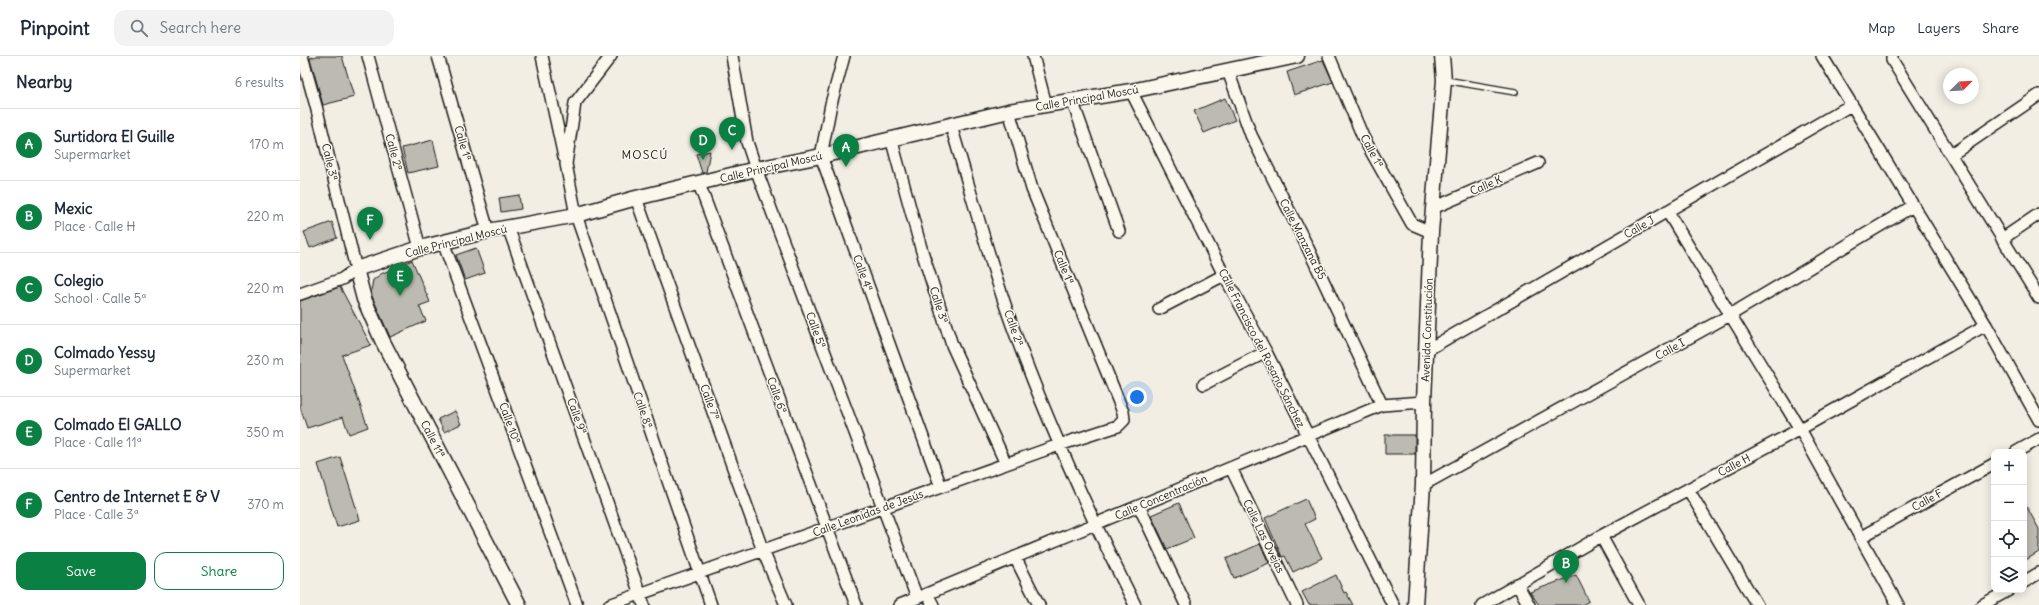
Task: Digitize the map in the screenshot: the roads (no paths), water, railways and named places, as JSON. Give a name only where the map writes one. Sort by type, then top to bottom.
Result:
[{"type":"street","name":"Calle 3ª","points":[[302,56],[316,106],[356,270]]},
{"type":"street","name":"Calle 2ª","points":[[368,56],[420,248]]},
{"type":"street","name":"Calle 1ª","points":[[438,56],[488,231]]},
{"type":"street","name":"Calle 8ª","points":[[542,56],[576,215],[711,605]]},
{"type":"street","points":[[566,164],[575,103],[611,56]]},
{"type":"street","name":"Calle 5ª","points":[[732,56],[747,142],[756,169],[882,508],[922,596],[933,605]]},
{"type":"street","points":[[821,156],[831,104],[844,56]]},
{"type":"street","points":[[1033,56],[1046,105]]},
{"type":"street","name":"Calle Principal Moscú","points":[[300,294],[342,279],[356,270],[420,248],[488,231],[576,215],[636,198],[756,169],[821,156],[891,138],[1009,112],[1131,91],[1296,56]]},
{"type":"street","name":"Calle 1ª","points":[[1329,56],[1363,137],[1412,224],[1431,232]]},
{"type":"street","name":"Avenida Constitución","points":[[1415,605],[1423,485],[1424,402],[1431,232],[1444,80],[1442,56]]},
{"type":"street","points":[[1822,56],[1986,325],[2039,420]]},
{"type":"street","points":[[1892,56],[1892,60],[2039,298]]},
{"type":"street","name":"Calle Manzana B5","points":[[1228,71],[1251,135],[1309,251],[1382,405]]},
{"type":"street","name":"Calle Francisco del Rosario Sánchez","points":[[1131,91],[1224,274],[1266,352],[1393,605]]},
{"type":"street","points":[[1951,155],[2039,94]]},
{"type":"street","points":[[1072,100],[1120,231]]},
{"type":"street","name":"Calle J","points":[[1427,350],[1851,105]]},
{"type":"street","name":"Calle 1ª","points":[[1009,112],[1032,189],[1123,412],[1124,420]]},
{"type":"street","name":"Calle 2ª","points":[[951,126],[1012,325],[1058,446],[1135,605]]},
{"type":"street","name":"Calle 3ª","points":[[891,138],[921,248],[952,344],[1006,464]]},
{"type":"street","name":"Calle 4ª","points":[[821,156],[941,487]]},
{"type":"street","name":"Calle K","points":[[1433,208],[1538,163]]},
{"type":"street","name":"Calle 6ª","points":[[699,184],[826,528],[856,605]]},
{"type":"street","name":"Calle 7ª","points":[[636,198],[763,551],[786,605]]},
{"type":"street","name":"Calle I","points":[[1423,485],[1730,315],[1913,206]]},
{"type":"street","points":[[1667,211],[1800,429],[1898,605]]},
{"type":"street","points":[[2002,239],[2039,214]]},
{"type":"street","name":"Calle 9ª","points":[[508,228],[644,605]]},
{"type":"street","name":"Calle 10ª","points":[[443,242],[576,605]]},
{"type":"street","name":"Calle 11ª","points":[[356,270],[364,299],[382,340],[519,605]]},
{"type":"street","points":[[1159,309],[1224,274]]},
{"type":"street","name":"Calle H","points":[[1482,605],[1601,536],[1800,429],[1986,325]]},
{"type":"street","points":[[1204,384],[1266,352]]},
{"type":"street","name":"Calle Concentración","points":[[900,605],[1382,405],[1424,402]]},
{"type":"street","name":"Calle Leonidas de Jesús","points":[[610,605],[1006,464],[1118,426],[1124,420]]},
{"type":"street","points":[[2021,449],[2039,439]]},
{"type":"street","name":"Calle F","points":[[1861,537],[1991,466]]},
{"type":"street","name":"Calle Las Ovejas","points":[[1231,468],[1297,605]]},
{"type":"street","points":[[1688,489],[1757,605]]},
{"type":"street","points":[[1139,506],[1186,605]]},
{"type":"street","points":[[1601,536],[1638,605]]},
{"type":"street","points":[[1016,557],[1038,605]]},
{"type":"street","points":[[2027,580],[2039,573]]},
{"type":"street","points":[[1517,584],[1529,605]]},
{"type":"street","points":[[1982,605],[2004,593]]},
{"type":"lane","points":[[1444,80],[1515,92]]},
{"type":"place","name":"Colegio","points":[[732,150]]},
{"type":"place","name":"Colmado Yessy","points":[[703,160]]},
{"type":"place","name":"Surtidora El Guille","points":[[846,167]]},
{"type":"place","name":"Centro de Internet E & V","points":[[370,240]]},
{"type":"place","name":"Colmado El GALLO","points":[[400,296]]},
{"type":"place","name":"Mexic","points":[[1566,583]]},
{"type":"district","name":"MOSCÚ","points":[[645,154]]}]
